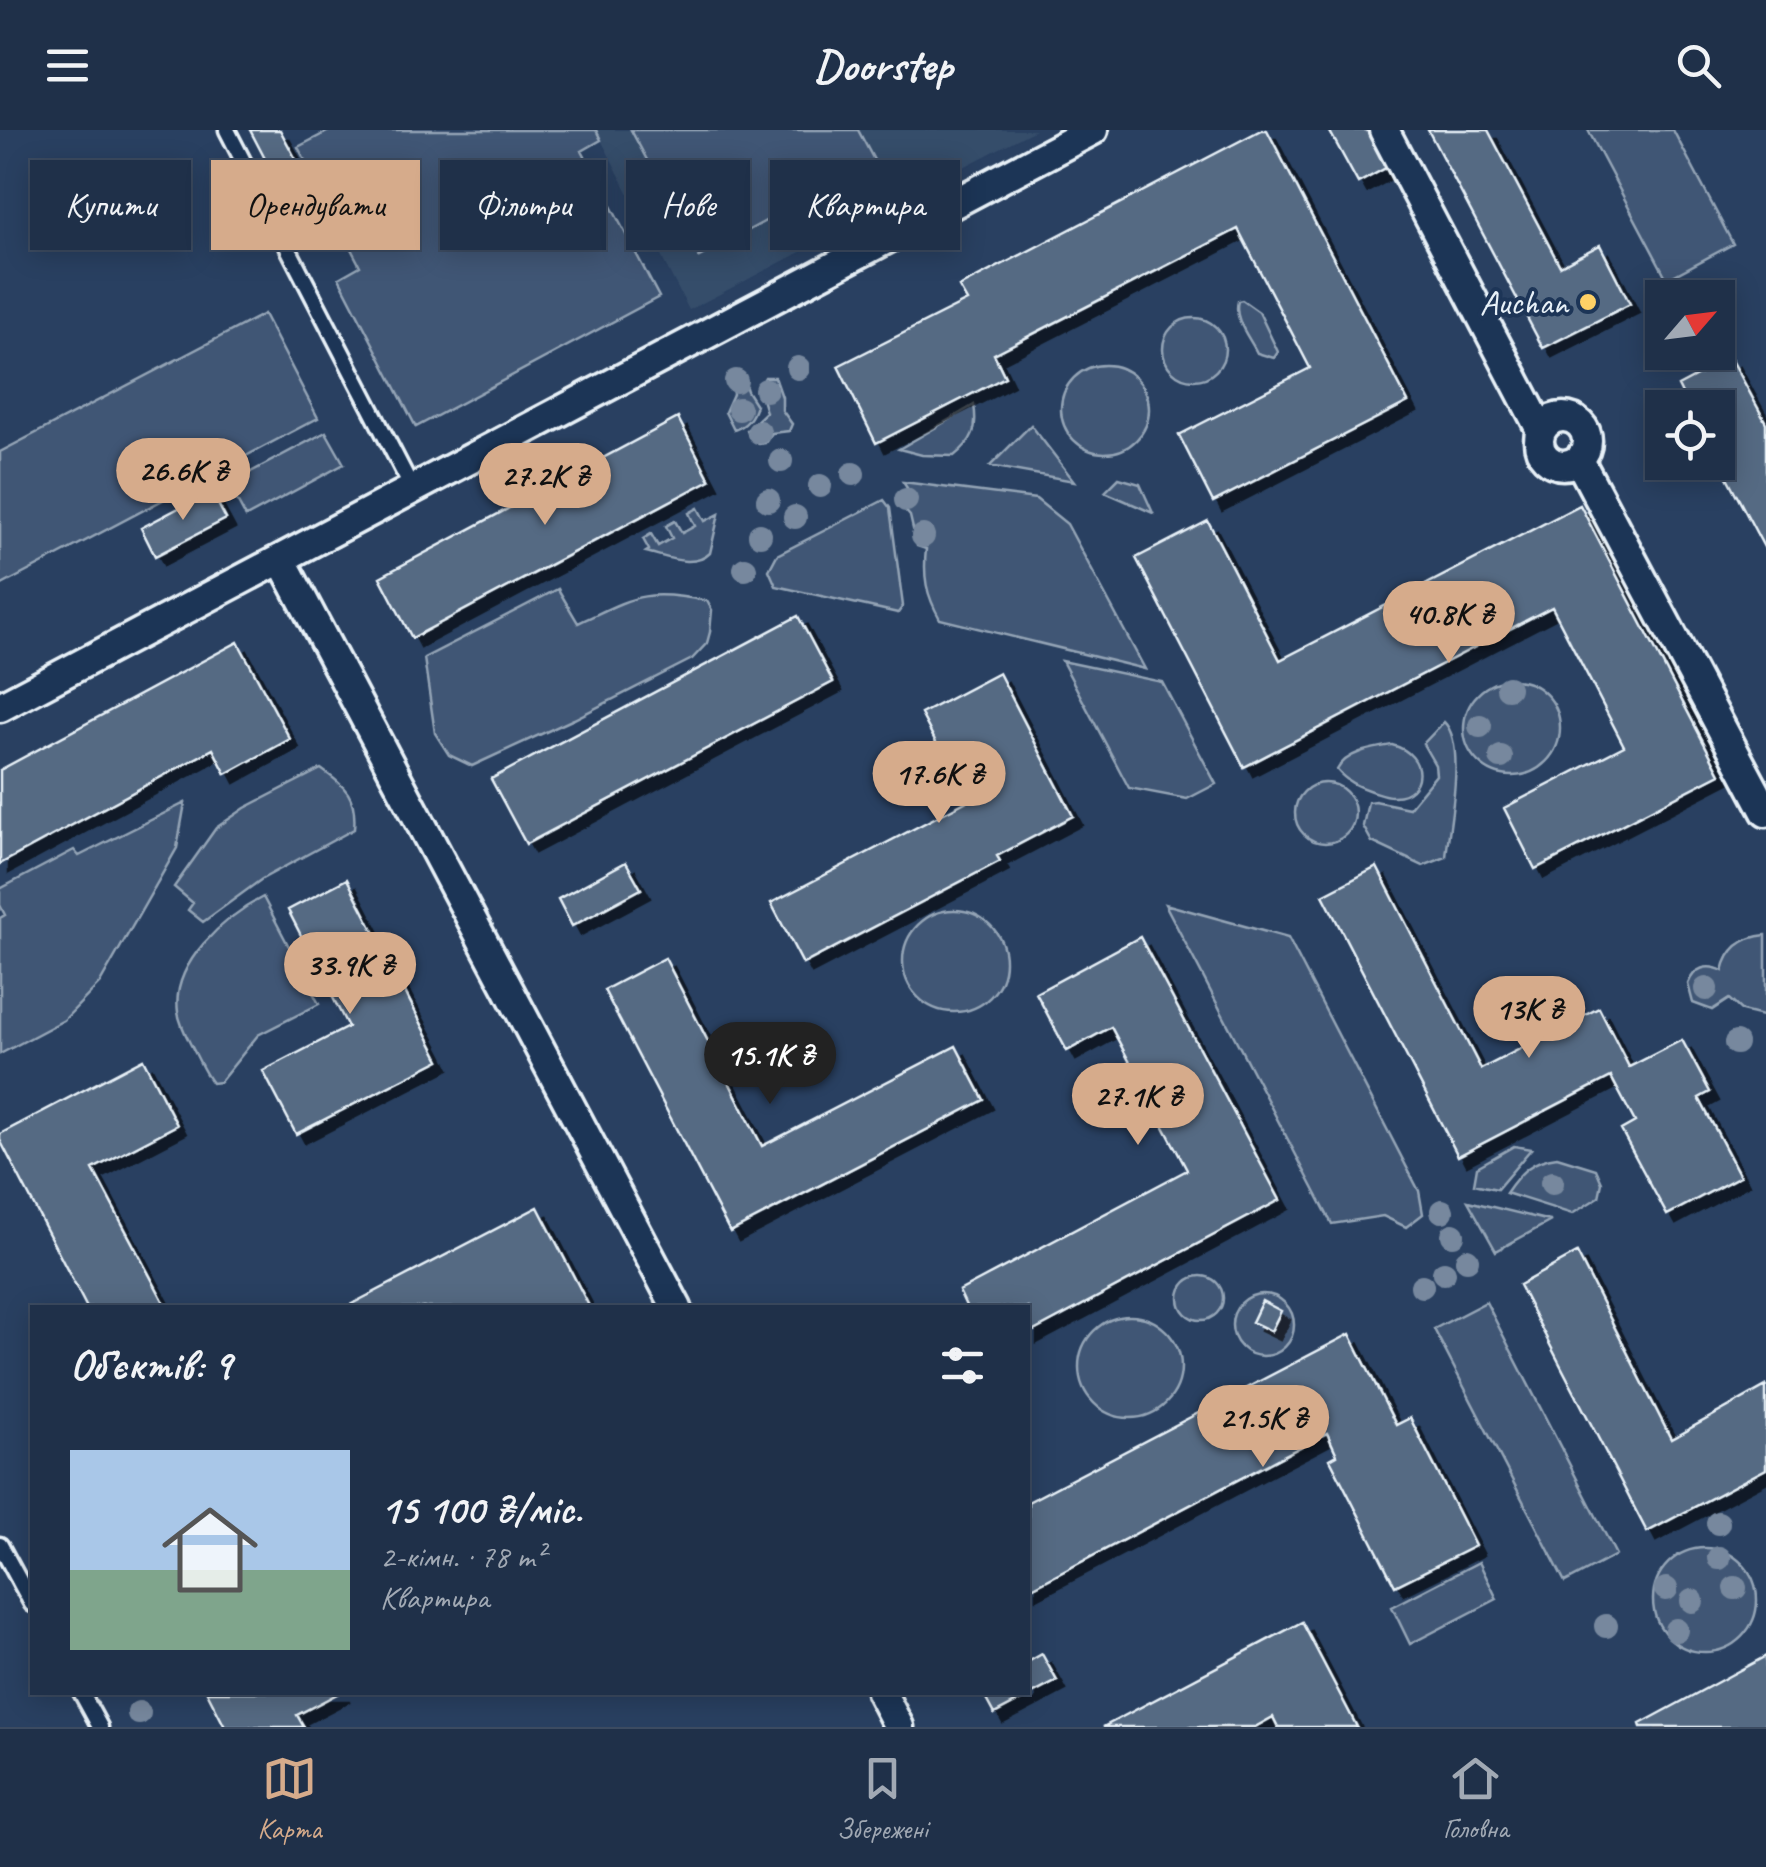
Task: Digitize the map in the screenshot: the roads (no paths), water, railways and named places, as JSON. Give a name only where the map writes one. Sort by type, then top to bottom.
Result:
[{"type":"street","points":[[0,707],[1094,130]]},
{"type":"street","points":[[1384,130],[1541,430],[1539,446],[1548,460],[1563,466],[1579,460],[1766,812]]},
{"type":"street","points":[[281,560],[675,1305]]},
{"type":"street","points":[[883,1695],[899,1727]]},
{"type":"lane","points":[[227,130],[414,491]]},
{"type":"lane","points":[[0,1545],[30,1600]]},
{"type":"lane","points":[[83,1695],[100,1727]]},
{"type":"place","name":"Auchan","points":[[1588,302]]}]
